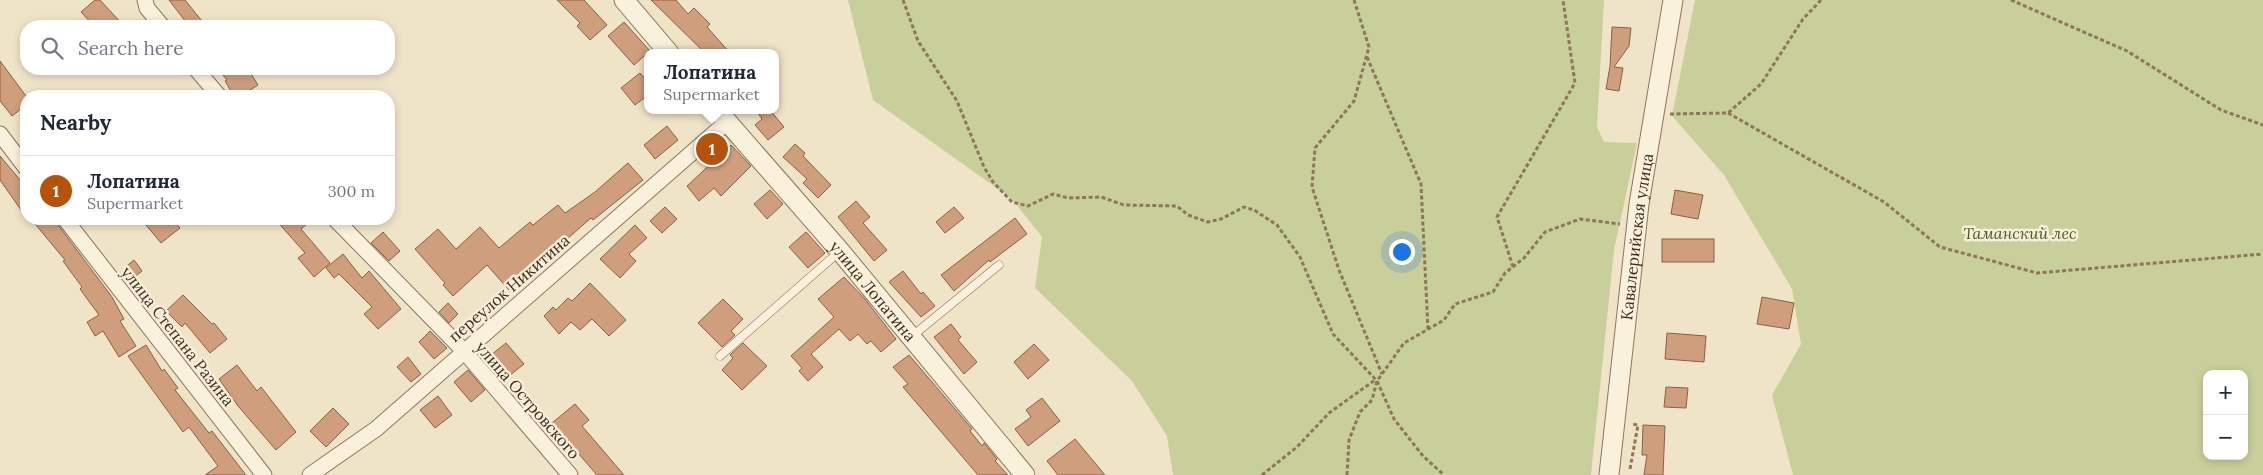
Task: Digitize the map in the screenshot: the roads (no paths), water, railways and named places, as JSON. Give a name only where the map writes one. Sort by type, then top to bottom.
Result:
[{"type":"street","points":[[145,0],[148,8],[157,20]]},
{"type":"street","points":[[624,0],[665,49]]},
{"type":"street","name":"Кавалерийская улица","points":[[1609,475],[1639,204],[1673,0]]},
{"type":"street","points":[[201,75],[214,90]]},
{"type":"street","name":"улица Лопатина","points":[[722,116],[840,251],[1025,475]]},
{"type":"street","name":"переулок Никитина","points":[[310,475],[376,429],[722,116]]},
{"type":"street","points":[[0,134],[20,160]]},
{"type":"street","name":"улица Степана Разина","points":[[70,225],[264,475]]},
{"type":"street","name":"улица Островского","points":[[341,225],[463,350],[570,475]]},
{"type":"lane","points":[[720,356],[840,251]]},
{"type":"lane","points":[[911,337],[999,265]]},
{"type":"place","name":"Лопатина","points":[[712,149]]},
{"type":"park label","name":"Таманский лес","points":[[2020,233]]}]
